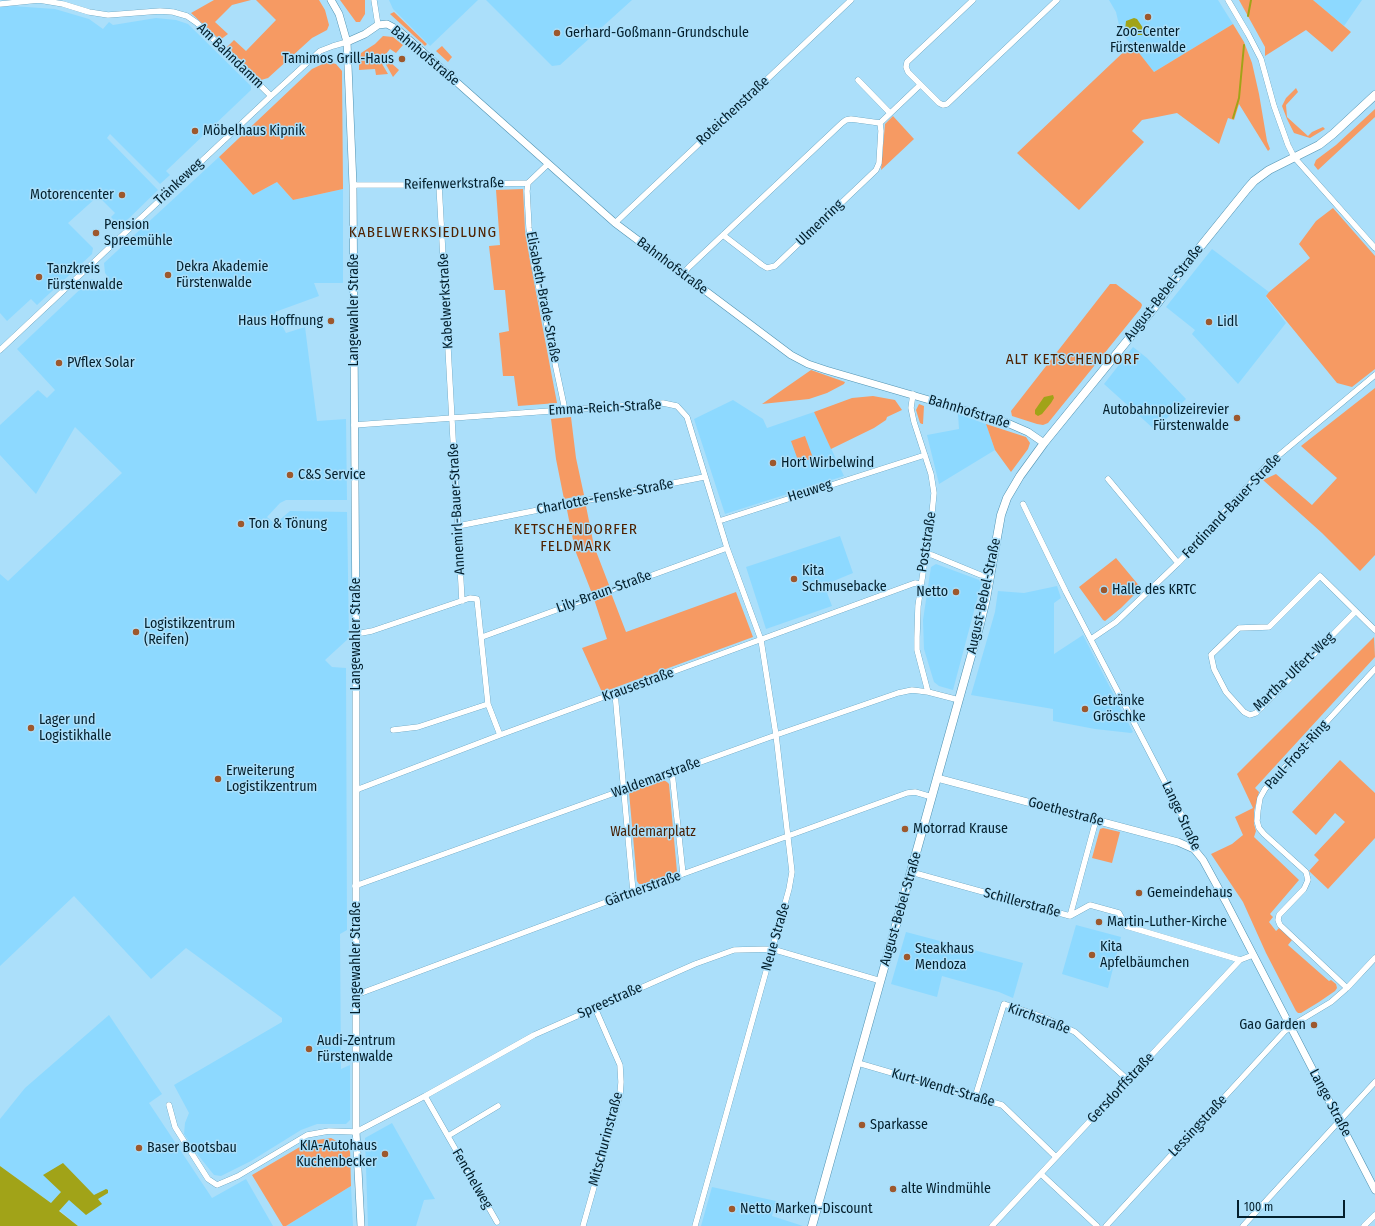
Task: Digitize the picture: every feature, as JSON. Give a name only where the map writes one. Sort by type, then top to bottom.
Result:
[{"type":"main road","name":"August-Bebel-Straße","points":[[812,1226],[985,605],[1001,515],[1007,498],[1020,476],[1044,443],[1143,322],[1254,181],[1269,170],[1319,145],[1375,95]]},
{"type":"street","name":"Am Bahndamm","points":[[0,4],[39,0],[108,15],[160,11],[173,12],[187,16],[197,23],[271,96]]},
{"type":"street","name":"Langewahler Straße","points":[[332,0],[339,14],[348,42],[353,185],[356,634],[356,1132],[361,1226]]},
{"type":"street","points":[[374,0],[378,25]]},
{"type":"street","name":"Roteichenstraße","points":[[616,223],[851,0]]},
{"type":"street","points":[[973,0],[908,62],[906,67],[908,72],[939,104],[947,104],[1057,0]]},
{"type":"street","points":[[1228,0],[1261,59],[1274,106],[1288,145],[1294,157],[1375,248]]},
{"type":"street","name":"Bahnhofstraße","points":[[348,42],[365,34],[378,25],[387,24],[398,30],[616,223],[791,355],[808,364],[826,370],[913,394],[1019,428],[1028,432],[1044,443]]},
{"type":"street","name":"Tränkeweg","points":[[0,350],[320,51],[348,42]]},
{"type":"street","points":[[858,80],[890,113]]},
{"type":"street","points":[[683,274],[842,123],[851,119],[880,123],[920,85]]},
{"type":"street","name":"Ulmenring","points":[[723,235],[762,266],[767,268],[775,266],[876,170],[879,163],[880,123]]},
{"type":"street","points":[[528,183],[548,164]]},
{"type":"street","name":"Reifenwerkstraße","points":[[353,185],[528,183]]},
{"type":"street","name":"Elisabeth-Brade-Straße","points":[[528,183],[529,228],[534,264],[565,410]]},
{"type":"street","name":"Kabelwerkstraße","points":[[439,185],[453,418]]},
{"type":"street","name":"Ferdinand-Bauer-Straße","points":[[1091,639],[1116,622],[1178,562],[1266,466],[1375,375]]},
{"type":"street","name":"Poststraße","points":[[913,394],[912,408],[914,422],[931,474],[934,493],[918,606],[917,650],[928,692]]},
{"type":"street","name":"Emma-Reich-Straße","points":[[354,424],[663,403],[677,406],[687,417],[704,477],[727,548],[761,640]]},
{"type":"street","name":"Annemirl-Bauer-Straße","points":[[453,418],[462,601]]},
{"type":"street","name":"Heuweg","points":[[719,521],[925,455]]},
{"type":"street","name":"Charlotte-Fenske-Straße","points":[[458,526],[704,477]]},
{"type":"street","points":[[1108,478],[1178,562]]},
{"type":"street","name":"Lange Straße","points":[[1023,504],[1188,828],[1194,849],[1203,860],[1375,1190]]},
{"type":"street","name":"Lily-Braun-Straße","points":[[482,637],[727,548]]},
{"type":"street","points":[[925,554],[932,555],[983,576],[991,576]]},
{"type":"street","name":"Martha-Ulfert-Weg","points":[[1355,612],[1256,712],[1250,715],[1244,712],[1226,692],[1214,669],[1211,655],[1240,628],[1269,626],[1320,576],[1375,630]]},
{"type":"street","name":"Krausestraße","points":[[356,790],[500,735],[915,583],[920,584]]},
{"type":"street","points":[[356,634],[372,631],[470,598],[477,599],[488,704],[500,735]]},
{"type":"street","name":"Neue Straße","points":[[695,1226],[789,888],[792,872],[776,735],[761,640]]},
{"type":"street","name":"Paul-Frost-Ring","points":[[1348,988],[1280,925],[1278,920],[1279,915],[1304,889],[1308,880],[1306,872],[1264,834],[1259,828],[1257,821],[1260,798],[1266,789],[1375,668]]},
{"type":"street","name":"Waldemarstraße","points":[[355,886],[776,735],[907,690],[928,692],[959,700]]},
{"type":"street","points":[[614,693],[633,892]]},
{"type":"street","points":[[393,730],[418,727],[488,704]]},
{"type":"street","points":[[672,772],[682,874]]},
{"type":"street","name":"Goethestraße","points":[[938,778],[1178,842],[1194,849]]},
{"type":"street","name":"Gärtnerstraße","points":[[356,995],[682,874],[907,793],[915,792],[932,797]]},
{"type":"street","points":[[1070,916],[1096,820]]},
{"type":"street","name":"Schillerstraße","points":[[911,872],[1070,916],[1090,906],[1118,913],[1126,926],[1240,960]]},
{"type":"street","name":"Spreestraße","points":[[356,1132],[425,1096],[534,1035],[695,964],[734,950],[772,949],[881,981]]},
{"type":"street","name":"Gersdorffstraße","points":[[992,1226],[1240,960],[1253,955]]},
{"type":"street","points":[[1291,1027],[1331,1002],[1348,988],[1375,958]]},
{"type":"street","name":"Kirchstraße","points":[[975,1097],[1004,1004],[1043,1017],[1075,1032],[1128,1080]]},
{"type":"street","name":"Mitschurinstraße","points":[[583,1226],[620,1095],[621,1082],[620,1065],[595,1008]]},
{"type":"street","name":"Lessingstraße","points":[[1106,1226],[1291,1027]]},
{"type":"street","name":"Kurt-Wendt-Straße","points":[[858,1063],[1002,1105],[1056,1157]]},
{"type":"street","points":[[1243,1226],[1375,1082]]},
{"type":"street","name":"Fenchelweg","points":[[425,1096],[497,1222]]},
{"type":"street","points":[[169,1105],[175,1127],[208,1179],[217,1185],[238,1176],[307,1135],[329,1131],[356,1132]]},
{"type":"street","name":"Fenchelweg","points":[[448,1136],[498,1106]]},
{"type":"street","points":[[1041,1174],[1097,1226]]},
{"type":"street","points":[[1364,1226],[1375,1215]]},
{"type":"shaded area","points":[[389,0],[478,0],[430,46],[393,9]]},
{"type":"shaded area","name":"Gerhard-Goßmann-Grundschule","points":[[486,0],[632,0],[560,65],[552,66]]},
{"type":"shaded area","points":[[1109,0],[1218,0],[1233,24],[1154,72],[1124,36],[1119,25],[1116,12]]},
{"type":"shaded area","points":[[1313,0],[1362,0],[1344,26]]},
{"type":"shaded area","points":[[12,6],[55,9],[89,19],[103,29],[109,22],[113,25],[156,18],[176,20],[188,24],[251,86],[251,90],[166,171],[170,175],[160,184],[110,134],[107,138],[158,190],[120,227],[111,217],[115,213],[98,196],[68,223],[93,248],[92,254],[37,305],[31,299],[7,321],[0,313],[0,7]]},
{"type":"shaded area","points":[[1134,18],[1137,19],[1143,28],[1144,33],[1142,35],[1131,35],[1125,30],[1126,21]]},
{"type":"shaded area","points":[[219,157],[253,195],[277,182],[293,200],[343,189],[343,283],[314,283],[319,296],[275,312],[286,333],[305,327],[317,421],[346,419],[347,500],[286,500],[280,503],[267,517],[275,524],[290,511],[347,512],[349,638],[325,660],[332,667],[346,668],[347,930],[340,934],[341,1069],[350,1065],[350,1120],[346,1124],[317,1124],[301,1130],[251,1161],[221,1176],[214,1175],[184,1134],[185,1123],[189,1113],[174,1085],[282,1022],[282,1018],[186,948],[151,979],[74,896],[0,966],[0,574],[8,581],[122,473],[75,427],[36,494],[0,455],[0,425],[38,390],[47,398],[55,390],[17,349],[91,279],[93,279],[99,286],[108,277],[105,273],[104,263]]},
{"type":"shaded area","points":[[1212,249],[1269,292],[1266,297],[1286,323],[1238,384],[1192,334],[1195,330],[1166,307]]},
{"type":"shaded area","points":[[1133,347],[1147,358],[1186,399],[1155,430],[1104,384]]},
{"type":"shaded area","points":[[1053,395],[1054,398],[1042,414],[1038,416],[1035,414],[1035,410],[1044,397]]},
{"type":"shaded area","name":"Hort Wirbelwind","points":[[733,400],[763,419],[767,428],[814,412],[844,476],[725,514],[694,419]]},
{"type":"shaded area","points":[[958,414],[986,424],[995,450],[939,484],[927,435],[959,429]]},
{"type":"shaded area","name":"Kita Schmusebacke","points":[[840,536],[853,573],[824,585],[832,606],[766,629],[746,567]]},
{"type":"shaded area","name":"Netto","points":[[936,564],[982,581],[953,690],[939,686],[934,682],[924,649],[923,620],[931,567]]},
{"type":"shaded area","points":[[1057,586],[1061,598],[1054,603],[1054,654],[1083,635],[1133,732],[1095,729],[1053,721],[1053,709],[971,695],[995,612],[998,591],[1024,593]]},
{"type":"shaded area","name":"Kita Apfelbäumchen","points":[[1076,925],[1121,937],[1108,988],[1062,974]]},
{"type":"shaded area","points":[[906,932],[1023,963],[1013,998],[999,992],[942,976],[937,997],[891,984]]},
{"type":"shaded area","points":[[109,1015],[162,1094],[149,1103],[212,1198],[246,1179],[273,1226],[78,1226],[51,1203],[0,1166],[0,1119],[25,1088]]},
{"type":"shaded area","points":[[392,1123],[435,1199],[424,1200],[416,1226],[368,1226],[365,1138]]},
{"type":"shaded area","points":[[63,1163],[94,1195],[106,1189],[108,1190],[108,1193],[98,1199],[102,1204],[86,1215],[69,1200],[59,1211],[78,1226],[0,1226],[0,1166],[51,1203],[61,1192],[43,1175]]},
{"type":"shaded area","points":[[351,1186],[353,1226],[286,1226]]},
{"type":"shaded area","points":[[712,1187],[776,1201],[772,1216],[803,1226],[701,1226]]},
{"type":"green space","points":[[214,0],[251,0],[232,5],[215,22],[228,34],[220,40],[191,13]]},
{"type":"green space","points":[[256,0],[319,0],[325,10],[329,25],[327,30],[312,38],[268,78],[261,80],[227,47],[234,40],[246,51],[276,20]]},
{"type":"green space","points":[[340,0],[365,0],[365,14],[360,22],[356,22]]},
{"type":"green space","points":[[1239,0],[1313,0],[1351,32],[1332,52],[1306,30],[1265,56],[1265,47]]},
{"type":"green space","points":[[394,12],[427,44],[425,46],[390,14]]},
{"type":"green space","points":[[1233,24],[1244,42],[1252,63],[1267,141],[1270,149],[1268,151],[1239,104],[1234,120],[1228,118],[1219,144],[1177,113],[1142,120],[1132,131],[1144,142],[1079,210],[1017,153],[1132,44],[1154,72]]},
{"type":"green space","points":[[383,36],[393,37],[403,45],[396,53],[390,49],[386,54],[392,59],[390,62],[399,70],[393,77],[384,61],[381,62],[388,74],[376,75],[375,69],[359,70],[359,59],[361,53],[375,44]]},
{"type":"green space","points":[[442,46],[452,57],[448,62],[436,51]]},
{"type":"green space","points":[[327,62],[336,64],[342,71],[343,189],[293,200],[277,182],[253,195],[219,157],[312,69]]},
{"type":"green space","points":[[1296,88],[1298,92],[1286,105],[1287,117],[1308,136],[1312,132],[1323,127],[1325,129],[1310,138],[1294,133],[1282,106],[1286,98]]},
{"type":"green space","points":[[1375,109],[1375,117],[1318,170],[1314,165],[1316,160],[1336,145]]},
{"type":"green space","points":[[893,116],[914,139],[881,170],[885,124]]},
{"type":"green space","points":[[523,189],[525,230],[557,403],[518,406],[514,376],[503,376],[499,333],[509,331],[505,290],[494,290],[489,246],[500,245],[496,190]]},
{"type":"green space","points":[[1333,208],[1375,256],[1375,369],[1352,387],[1337,383],[1266,296],[1310,258],[1299,244],[1316,221]]},
{"type":"green space","points":[[1110,284],[1116,284],[1141,303],[1141,308],[1048,423],[1043,425],[1037,424],[1012,416],[1011,411]]},
{"type":"green space","points":[[811,370],[845,382],[827,393],[809,399],[762,404]]},
{"type":"green space","points":[[1375,388],[1375,555],[1360,571],[1322,533],[1263,480],[1276,474],[1312,505],[1337,478],[1301,446]]},
{"type":"green space","points":[[873,396],[895,400],[902,410],[887,417],[886,420],[874,428],[831,449],[814,412],[852,398]]},
{"type":"green space","points":[[919,404],[924,406],[923,424],[920,423],[916,410]]},
{"type":"green space","points":[[571,417],[576,458],[584,495],[564,499],[556,459],[551,419]]},
{"type":"green space","points":[[986,424],[1026,437],[1030,443],[1028,449],[1011,472],[995,450]]},
{"type":"green space","points":[[805,436],[813,458],[799,463],[791,441]]},
{"type":"green space","points":[[586,506],[594,546],[609,585],[608,588],[595,594],[591,591],[575,550],[567,510]]},
{"type":"green space","points":[[1116,558],[1141,588],[1121,608],[1105,621],[1079,587]]},
{"type":"green space","points":[[736,592],[753,637],[603,692],[601,690],[582,648],[607,639],[594,599],[611,593],[626,632]]},
{"type":"green space","points":[[1374,637],[1375,657],[1255,788],[1259,792],[1254,811],[1254,824],[1256,831],[1254,837],[1299,880],[1270,914],[1273,917],[1269,922],[1276,931],[1279,928],[1292,940],[1288,945],[1329,981],[1331,980],[1336,984],[1337,988],[1319,1002],[1301,1013],[1298,1013],[1266,953],[1243,902],[1211,854],[1232,844],[1243,835],[1235,817],[1253,808],[1237,774]]},
{"type":"green space","points":[[1340,760],[1375,793],[1375,838],[1328,889],[1309,871],[1319,860],[1314,855],[1345,822],[1335,813],[1316,835],[1292,812]]},
{"type":"green space","name":"Waldemarplatz","points":[[662,779],[669,784],[677,872],[643,884],[639,884],[637,881],[629,792]]},
{"type":"green space","points":[[1103,828],[1120,832],[1112,863],[1092,858],[1100,829]]},
{"type":"green space","points":[[331,1138],[350,1148],[351,1186],[286,1226],[283,1226],[252,1175],[310,1141]]},
{"type":"waterway","points":[[1248,16],[1251,0]]},
{"type":"waterway","points":[[1233,118],[1239,98],[1244,45]]},
{"type":"place","name":"Zoo-Center Fürstenwalde","points":[[1148,17]]},
{"type":"place","name":"Gerhard-Goßmann-Grundschule","points":[[557,33]]},
{"type":"place","name":"Tamimos Grill-Haus","points":[[402,59]]},
{"type":"place","name":"Möbelhaus Kipnik","points":[[195,131]]},
{"type":"place","name":"Motorencenter","points":[[122,195]]},
{"type":"place","name":"Pension Spreemühle","points":[[96,233]]},
{"type":"place","name":"Dekra Akademie Fürstenwalde","points":[[168,275]]},
{"type":"place","name":"Tanzkreis Fürstenwalde","points":[[39,277]]},
{"type":"place","name":"Haus Hoffnung","points":[[331,321]]},
{"type":"place","name":"Lidl","points":[[1209,322]]},
{"type":"place","name":"PVflex Solar","points":[[59,363]]},
{"type":"place","name":"Autobahnpolizeirevier Fürstenwalde","points":[[1237,418]]},
{"type":"place","name":"Hort Wirbelwind","points":[[773,463]]},
{"type":"place","name":"C&S Service","points":[[290,475]]},
{"type":"place","name":"Ton & Tönung","points":[[241,524]]},
{"type":"place","name":"Kita Schmusebacke","points":[[794,579]]},
{"type":"place","name":"Halle des KRTC","points":[[1104,590]]},
{"type":"place","name":"Netto","points":[[956,592]]},
{"type":"place","name":"Logistikzentrum (Reifen)","points":[[136,632]]},
{"type":"place","name":"Getränke Gröschke","points":[[1085,709]]},
{"type":"place","name":"Lager und Logistikhalle","points":[[31,728]]},
{"type":"place","name":"Erweiterung Logistikzentrum","points":[[218,779]]},
{"type":"place","name":"Motorrad Krause","points":[[905,829]]},
{"type":"place","name":"Gemeindehaus","points":[[1139,893]]},
{"type":"place","name":"Martin-Luther-Kirche","points":[[1099,922]]},
{"type":"place","name":"Kita Apfelbäumchen","points":[[1092,955]]},
{"type":"place","name":"Steakhaus Mendoza","points":[[907,957]]},
{"type":"place","name":"Gao Garden","points":[[1314,1025]]},
{"type":"place","name":"Audi-Zentrum Fürstenwalde","points":[[309,1049]]},
{"type":"place","name":"Sparkasse","points":[[862,1125]]},
{"type":"place","name":"Baser Bootsbau","points":[[139,1148]]},
{"type":"place","name":"KIA-Autohaus Kuchenbecker","points":[[385,1154]]},
{"type":"place","name":"alte Windmühle","points":[[893,1189]]},
{"type":"place","name":"Netto Marken-Discount","points":[[732,1209]]},
{"type":"district","name":"KABELWERKSIEDLUNG","points":[[423,233]]},
{"type":"district","name":"ALT KETSCHENDORF","points":[[1073,360]]},
{"type":"district","name":"KETSCHENDORFER FELDMARK","points":[[576,538]]}]
